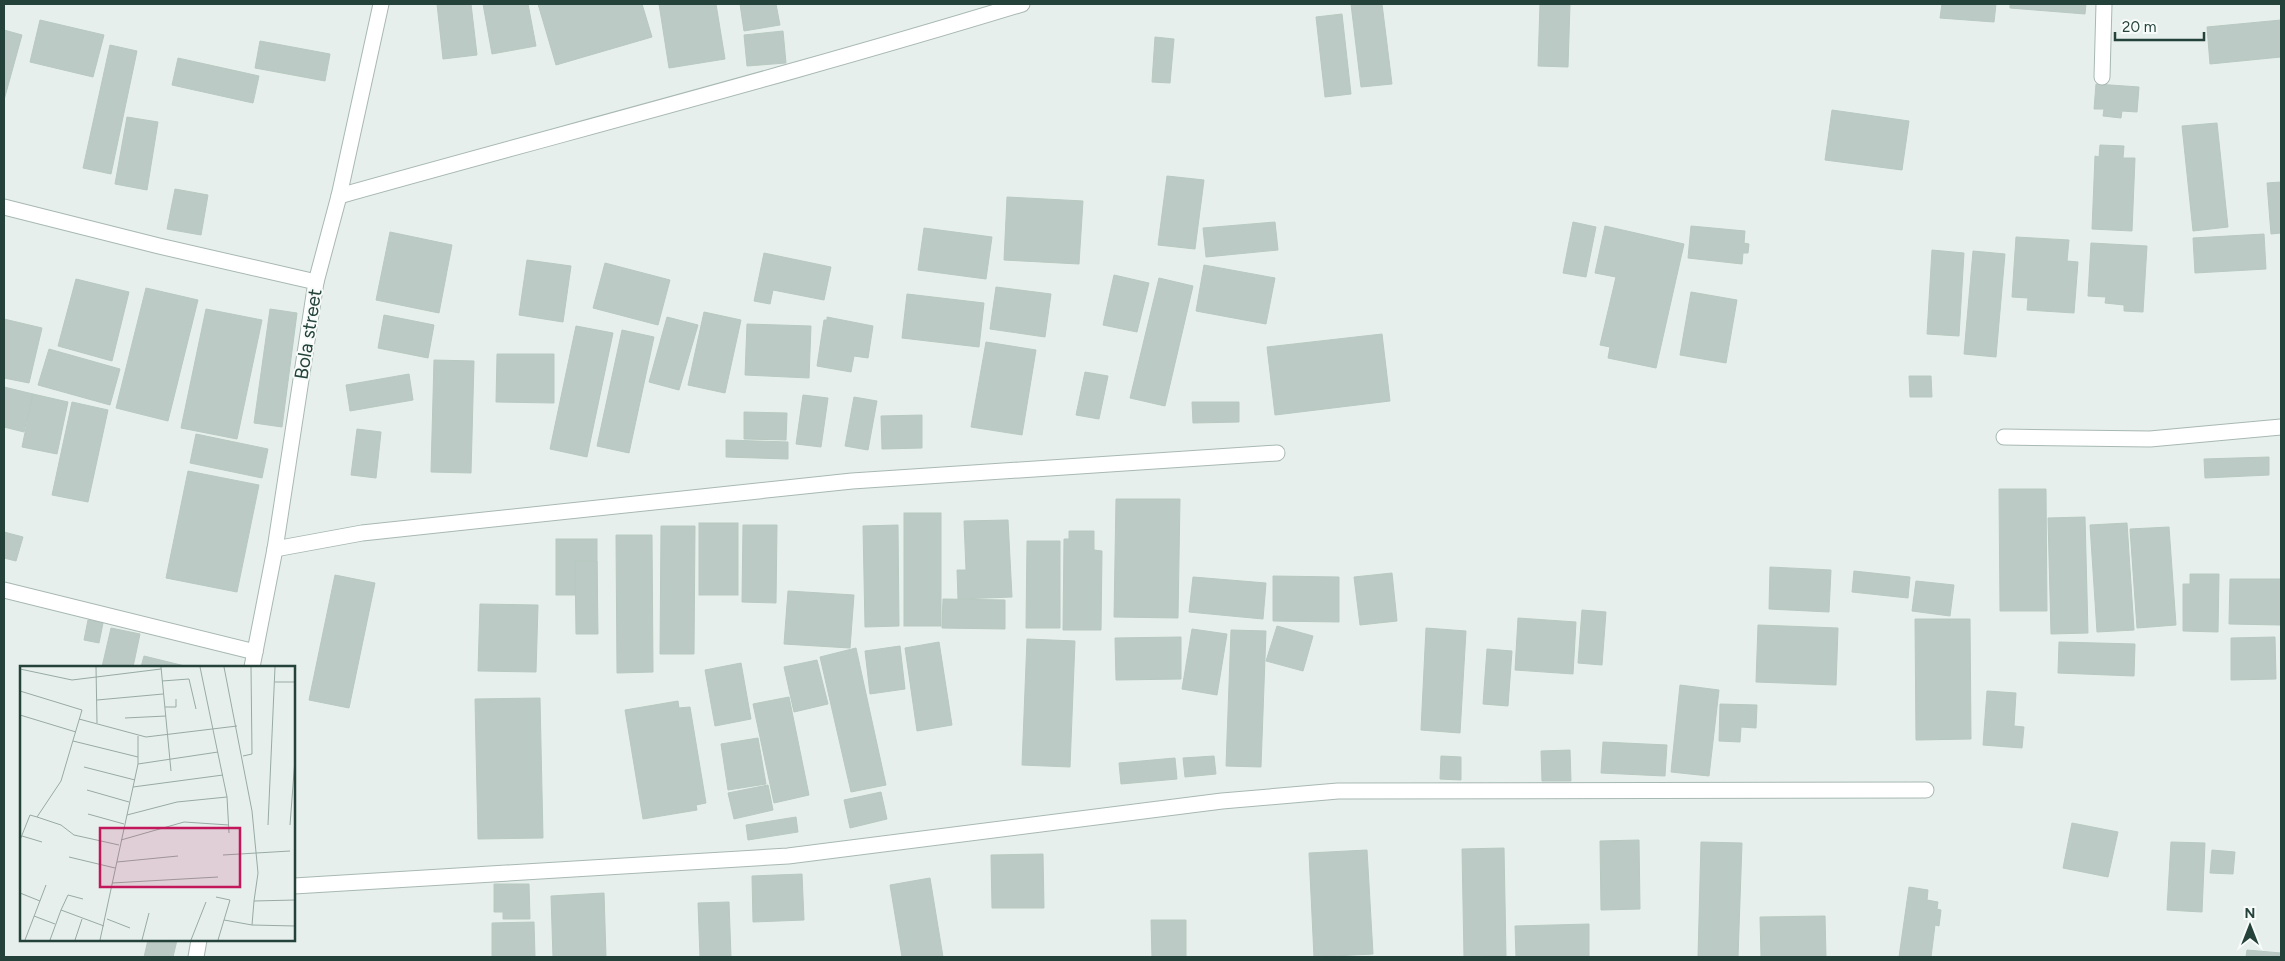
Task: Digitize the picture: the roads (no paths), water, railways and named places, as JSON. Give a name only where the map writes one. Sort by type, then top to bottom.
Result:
[{"type":"street","name":"Bola street","points":[[252,666],[275,549],[316,282],[339,196],[382,4]]},
{"type":"street","points":[[339,196],[713,94],[1022,4]]},
{"type":"street","points":[[2102,77],[2104,4]]},
{"type":"street","points":[[4,207],[159,246],[316,282]]},
{"type":"street","points":[[2004,437],[2150,439],[2281,427]]},
{"type":"street","points":[[275,549],[362,533],[852,481],[1277,453]]},
{"type":"street","points":[[4,590],[255,652]]},
{"type":"street","points":[[295,886],[788,856],[1222,801],[1338,790],[1926,790]]},
{"type":"street","points":[[196,957],[199,941]]}]
